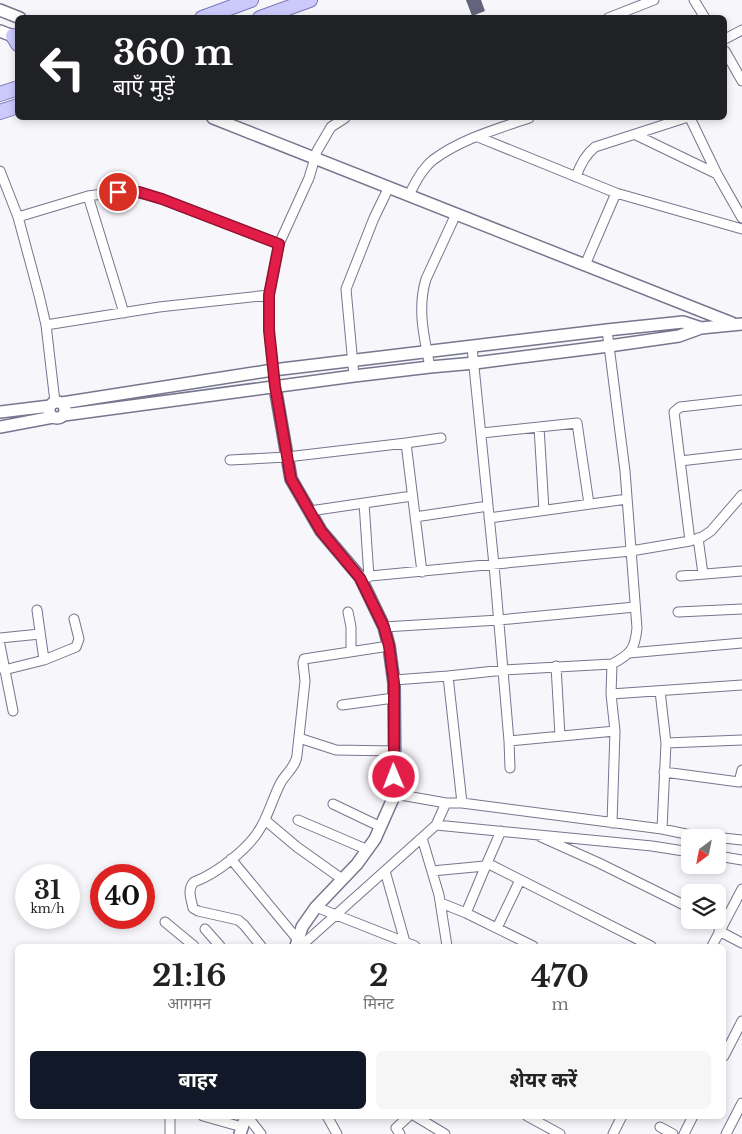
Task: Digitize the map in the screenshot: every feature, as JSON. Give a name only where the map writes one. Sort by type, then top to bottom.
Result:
[{"type":"main road","points":[[210,15],[251,0]]},
{"type":"main road","points":[[268,15],[310,0]]},
{"type":"main road","points":[[0,94],[15,89]]},
{"type":"main road","points":[[0,112],[15,107]]},
{"type":"street","points":[[616,15],[654,0]]},
{"type":"street","points":[[698,1],[704,15]]},
{"type":"street","points":[[0,10],[15,16]]},
{"type":"street","points":[[727,39],[742,30]]},
{"type":"street","points":[[727,54],[742,80]]},
{"type":"street","points":[[218,120],[739,324]]},
{"type":"street","points":[[298,944],[302,926],[316,907],[368,850],[381,827],[395,794],[394,680],[384,627],[364,577],[321,531],[291,479],[275,386],[269,330],[269,295],[279,244],[309,178],[317,151],[331,127],[342,120]]},
{"type":"street","points":[[409,195],[422,173],[432,161],[457,146],[521,120]]},
{"type":"street","points":[[576,177],[582,161],[596,147],[679,120]]},
{"type":"street","points":[[691,120],[717,174],[742,218]]},
{"type":"street","points":[[636,134],[717,174]]},
{"type":"street","points":[[478,137],[616,193],[742,229]]},
{"type":"street","points":[[0,171],[18,217],[46,325],[57,409]]},
{"type":"street","points":[[354,376],[346,289],[374,218],[389,187]]},
{"type":"street","points":[[18,217],[88,196],[118,192],[139,192],[279,244]]},
{"type":"street","points":[[585,265],[616,193]]},
{"type":"street","points":[[88,196],[124,313]]},
{"type":"street","points":[[430,367],[421,320],[423,290],[426,279],[456,214]]},
{"type":"street","points":[[46,325],[269,295]]},
{"type":"street","points":[[0,427],[57,409],[273,370],[683,322],[701,328]]},
{"type":"street","points":[[0,412],[57,409],[275,386],[430,367],[475,364],[679,336],[701,328],[739,324]]},
{"type":"street","points":[[394,680],[556,666],[612,664],[629,653],[635,643],[637,628],[627,499],[607,330]]},
{"type":"street","points":[[533,339],[536,356]]},
{"type":"street","points":[[472,347],[504,670],[510,768]]},
{"type":"street","points":[[702,574],[680,461],[674,416],[676,410],[680,407],[742,400]]},
{"type":"street","points":[[482,433],[577,424],[588,504]]},
{"type":"street","points":[[539,427],[544,510]]},
{"type":"street","points":[[230,460],[287,457],[441,438]]},
{"type":"street","points":[[406,443],[422,572]]},
{"type":"street","points":[[680,461],[742,454]]},
{"type":"street","points":[[364,577],[631,551],[694,540],[711,531],[742,495]]},
{"type":"street","points":[[310,512],[412,496]]},
{"type":"street","points":[[490,518],[627,499]]},
{"type":"street","points":[[364,503],[364,577]]},
{"type":"street","points":[[415,517],[488,506]]},
{"type":"street","points":[[681,576],[742,571]]},
{"type":"street","points":[[384,627],[499,620],[635,607]]},
{"type":"street","points":[[678,612],[742,609]]},
{"type":"street","points":[[37,610],[44,660]]},
{"type":"street","points":[[348,612],[351,627],[351,651]]},
{"type":"street","points":[[4,670],[44,660],[76,647],[79,639],[74,619]]},
{"type":"street","points":[[0,638],[40,634]]},
{"type":"street","points":[[629,653],[742,643]]},
{"type":"street","points":[[0,646],[13,712]]},
{"type":"street","points":[[258,944],[238,920],[198,911],[193,908],[191,885],[216,871],[255,836],[265,820],[281,782],[297,760],[305,681],[304,659],[389,646]]},
{"type":"street","points":[[612,664],[611,694],[615,731],[612,824]]},
{"type":"street","points":[[556,666],[560,736]]},
{"type":"street","points":[[448,676],[462,803]]},
{"type":"street","points":[[611,694],[742,685]]},
{"type":"street","points":[[660,690],[666,743],[662,830]]},
{"type":"street","points":[[342,705],[394,698]]},
{"type":"street","points":[[509,741],[615,731]]},
{"type":"street","points":[[299,738],[336,750],[394,750]]},
{"type":"street","points":[[666,743],[742,740]]},
{"type":"street","points":[[664,772],[741,782],[742,770]]},
{"type":"street","points":[[395,794],[446,803],[462,803],[742,840]]},
{"type":"street","points":[[298,944],[336,915],[436,825],[446,803]]},
{"type":"street","points":[[333,804],[381,827]]},
{"type":"street","points":[[265,820],[296,847],[342,879]]},
{"type":"street","points":[[298,820],[368,850]]},
{"type":"street","points":[[436,825],[652,846],[681,851]]},
{"type":"street","points":[[466,913],[501,831]]},
{"type":"street","points":[[536,835],[599,863],[681,904]]},
{"type":"street","points":[[422,838],[441,903],[447,944]]},
{"type":"street","points":[[726,857],[742,860]]},
{"type":"street","points":[[231,859],[298,944]]},
{"type":"street","points":[[432,871],[486,864],[647,944]]},
{"type":"street","points":[[385,871],[405,942]]},
{"type":"street","points":[[497,928],[520,880]]},
{"type":"street","points":[[726,919],[742,889]]},
{"type":"street","points":[[441,903],[529,944]]},
{"type":"street","points":[[316,907],[410,944]]},
{"type":"street","points":[[165,922],[192,944]]},
{"type":"street","points":[[205,929],[218,944]]},
{"type":"street","points":[[713,944],[720,929]]},
{"type":"street","points":[[722,929],[742,942]]},
{"type":"street","points":[[726,1052],[742,1022]]},
{"type":"street","points":[[726,1134],[742,1103]]},
{"type":"street","points":[[170,1119],[170,1134]]},
{"type":"street","points":[[221,1119],[244,1123],[261,1134]]},
{"type":"street","points":[[329,1119],[337,1134]]},
{"type":"street","points":[[400,1134],[396,1128],[406,1119]]},
{"type":"street","points":[[420,1119],[445,1134]]},
{"type":"street","points":[[532,1119],[560,1134]]},
{"type":"street","points":[[614,1134],[621,1119]]},
{"type":"street","points":[[684,1134],[692,1119]]},
{"type":"street","points":[[660,1127],[673,1134]]},
{"type":"building","points":[[466,0],[481,0],[485,11],[472,15]]},
{"type":"route","points":[[118,192],[139,192],[162,199],[279,244],[269,295],[269,330],[275,386],[291,479],[321,531],[360,578],[384,627],[389,646],[394,683],[394,777]]}]
